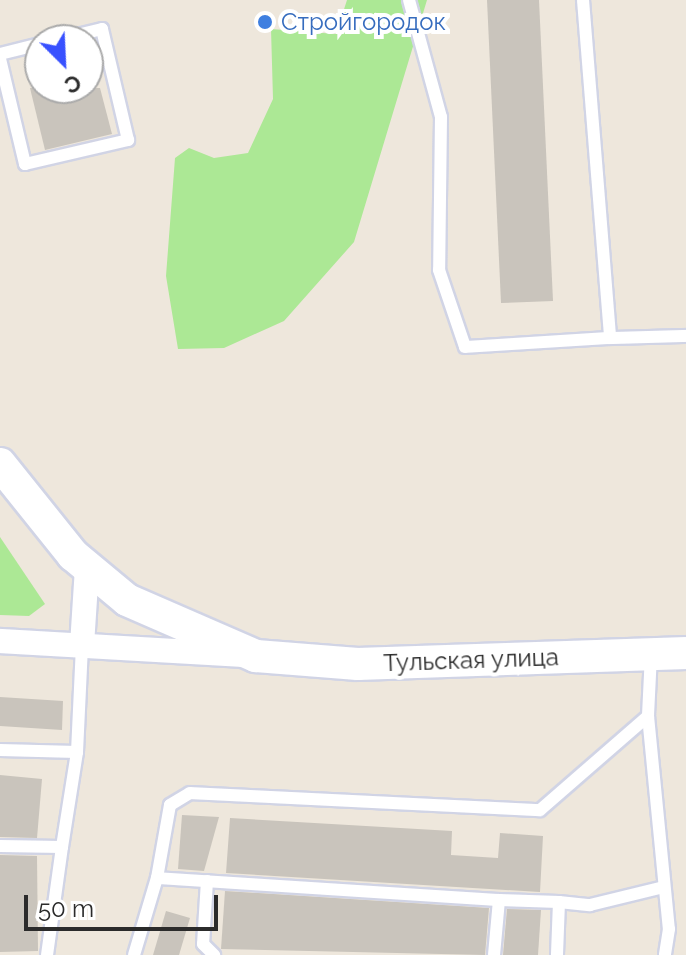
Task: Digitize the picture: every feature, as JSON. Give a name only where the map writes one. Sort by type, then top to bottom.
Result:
[{"type":"main road","name":"Тульская улица","points":[[0,464],[87,568],[161,619],[256,656],[358,664],[686,653]]},
{"type":"street","points":[[82,645],[87,568]]},
{"type":"street","points":[[0,641],[256,656]]},
{"type":"lane","points":[[409,0],[441,117],[439,270],[465,347],[686,336]]},
{"type":"lane","points":[[583,0],[610,338]]},
{"type":"lane","points":[[24,49],[0,56],[25,164],[128,140],[104,38]]},
{"type":"lane","points":[[47,955],[77,752],[82,645]]},
{"type":"lane","points":[[651,654],[648,716],[664,887],[665,955]]},
{"type":"lane","points":[[134,955],[157,878],[170,805],[190,793],[540,810],[648,716]]},
{"type":"lane","points":[[0,750],[77,752]]},
{"type":"lane","points":[[0,846],[62,847]]},
{"type":"lane","points":[[157,878],[590,905],[664,887]]},
{"type":"lane","points":[[207,881],[203,944],[214,955]]},
{"type":"lane","points":[[494,955],[499,900]]},
{"type":"lane","points":[[557,955],[559,902]]},
{"type":"green space","points":[[347,0],[427,0],[354,242],[284,321],[224,348],[178,349],[166,276],[175,158],[189,148],[214,158],[248,153],[273,99],[271,29],[336,34]]},
{"type":"green space","points":[[0,537],[45,604],[29,616],[0,615]]},
{"type":"building","points":[[487,0],[539,0],[553,301],[501,303]]},
{"type":"building","points":[[104,103],[112,134],[45,150],[34,104]]},
{"type":"building","points":[[0,697],[63,701],[62,730],[0,726]]},
{"type":"building","points":[[0,775],[42,779],[37,838],[0,837]]},
{"type":"building","points":[[182,815],[219,817],[204,871],[178,869]]},
{"type":"building","points":[[230,818],[452,831],[451,855],[498,858],[500,833],[543,836],[540,892],[226,873]]},
{"type":"building","points":[[0,855],[37,856],[38,951],[0,952]]},
{"type":"building","points":[[225,891],[489,908],[485,955],[221,949]]},
{"type":"building","points":[[507,909],[541,910],[538,955],[503,955]]},
{"type":"building","points":[[166,911],[190,918],[179,955],[153,955]]},
{"type":"place","name":"Стройгородок","points":[[265,22]]}]
